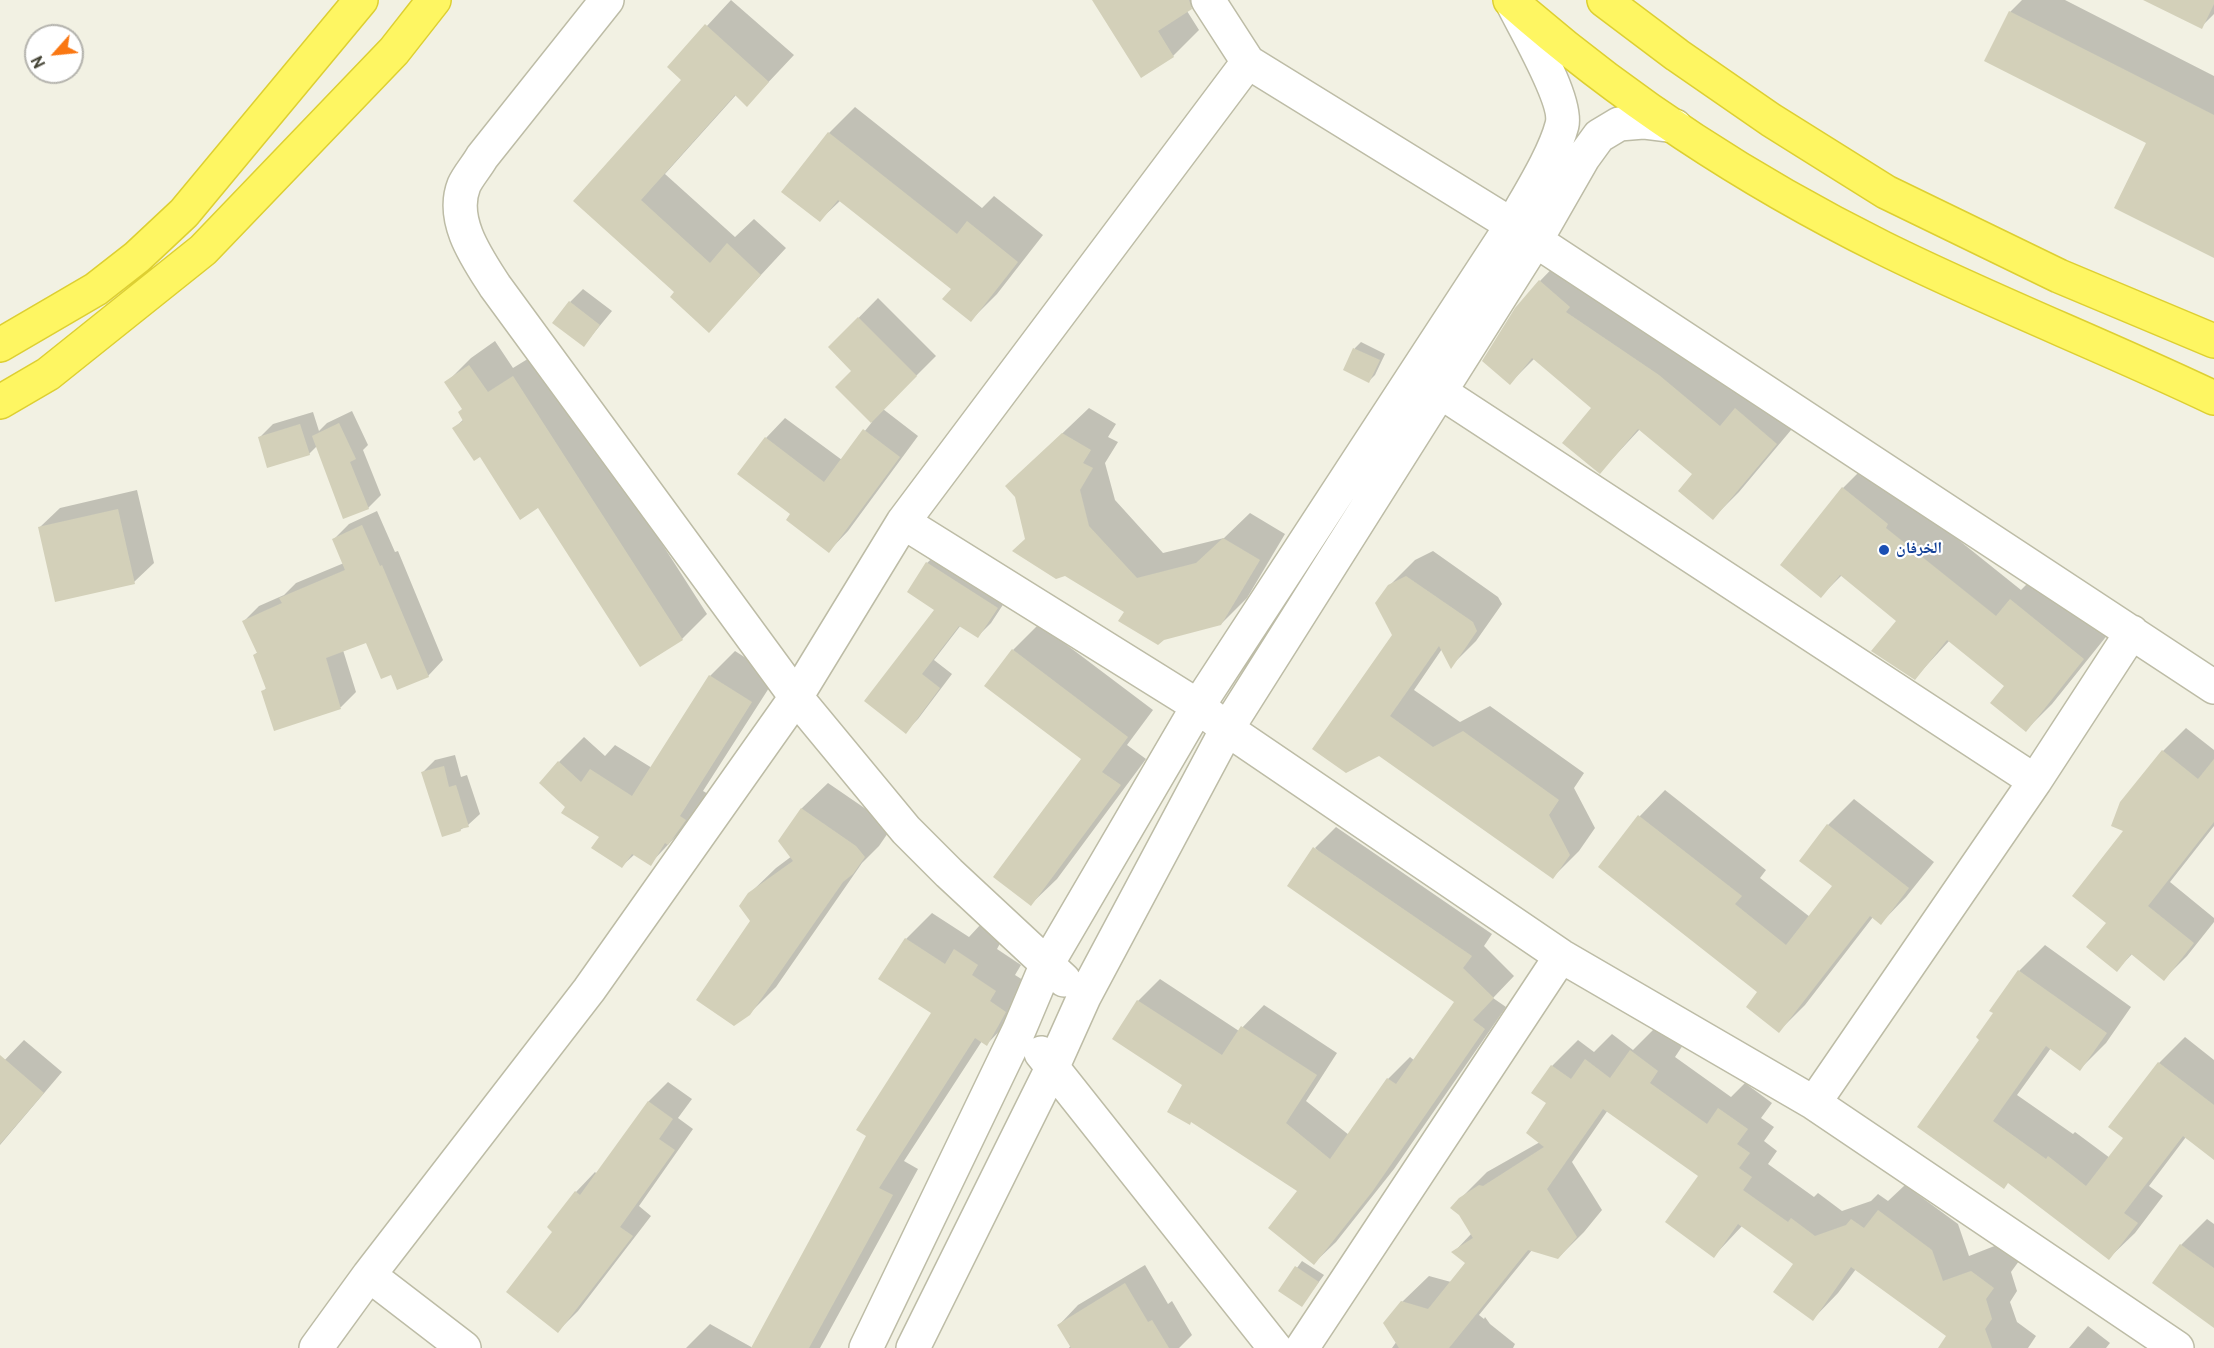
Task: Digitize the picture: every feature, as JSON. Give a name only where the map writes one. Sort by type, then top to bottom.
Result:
[{"type":"highway","points":[[0,345],[96,289],[137,257],[184,213],[361,0]]},
{"type":"highway","points":[[0,402],[48,374],[203,250],[394,51],[434,0]]},
{"type":"highway","points":[[1511,1],[1611,81],[1703,147],[1744,172],[1882,248],[2214,398]]},
{"type":"highway","points":[[1618,4],[1677,55],[1771,120],[1886,192],[2049,271],[2214,341]]},
{"type":"street","points":[[607,0],[464,185],[460,212],[467,237],[495,286],[796,698],[906,830],[1047,966],[1084,997]]},
{"type":"street","points":[[1208,0],[1248,62],[1524,232],[2214,687]]},
{"type":"street","points":[[913,1348],[1053,1066],[1084,997],[1227,729],[1439,391],[1524,232],[1548,157],[1562,123],[1559,101],[1550,76],[1511,1]]},
{"type":"street","points":[[316,1348],[369,1275],[589,990],[796,698],[903,522],[1248,62]]},
{"type":"street","points":[[866,1348],[1019,1030],[1047,966],[1198,706],[1524,232],[1599,136],[1619,124],[1643,123],[1675,126]]},
{"type":"street","points":[[1439,391],[2035,781]]},
{"type":"street","points":[[903,522],[1198,706],[1227,729],[1561,956],[1814,1103],[2164,1345]]},
{"type":"street","points":[[1814,1103],[2035,781],[2132,632]]},
{"type":"street","points":[[1302,1348],[1561,956]]},
{"type":"street","points":[[1019,1030],[1053,1066],[1275,1348]]},
{"type":"street","points":[[369,1275],[464,1348]]},
{"type":"building","points":[[1092,0],[1189,0],[1192,9],[1158,31],[1174,57],[1141,78]]},
{"type":"building","points":[[2143,0],[2214,0],[2214,4],[2202,29]]},
{"type":"building","points":[[2009,11],[2214,115],[2214,258],[2114,208],[2146,143],[1984,61]]},
{"type":"building","points":[[705,24],[769,82],[747,107],[735,95],[641,200],[710,263],[727,243],[761,275],[709,333],[670,297],[674,292],[573,201],[681,80],[667,67]]},
{"type":"building","points":[[828,132],[957,234],[967,221],[1018,262],[971,322],[942,299],[951,289],[838,200],[820,222],[781,192]]},
{"type":"building","points":[[1539,280],[1570,307],[1566,312],[1659,375],[1720,426],[1735,408],[1777,444],[1713,520],[1678,491],[1692,474],[1638,429],[1600,474],[1562,443],[1591,408],[1532,358],[1510,385],[1482,361],[1515,308]]},
{"type":"building","points":[[569,301],[600,325],[584,347],[552,323]]},
{"type":"building","points":[[858,317],[917,376],[871,423],[835,387],[851,371],[828,347]]},
{"type":"building","points":[[1353,348],[1380,360],[1369,383],[1343,370]]},
{"type":"building","points":[[469,365],[488,392],[513,376],[683,640],[640,667],[538,508],[520,520],[480,457],[474,461],[452,428],[463,421],[458,412],[462,409],[444,382]]},
{"type":"building","points":[[339,423],[356,459],[350,462],[369,509],[343,519],[312,436]]},
{"type":"building","points":[[300,424],[310,455],[267,468],[258,437]]},
{"type":"building","points":[[863,429],[900,457],[829,553],[786,520],[790,514],[737,474],[765,437],[824,482]]},
{"type":"building","points":[[1062,433],[1091,450],[1083,463],[1093,468],[1080,490],[1089,526],[1137,578],[1196,563],[1223,538],[1260,560],[1221,625],[1164,640],[1158,645],[1118,621],[1124,612],[1065,576],[1056,579],[1012,551],[1025,539],[1015,497],[1005,486]]},
{"type":"building","points":[[1842,487],[1888,524],[1886,528],[1996,616],[2010,599],[2084,659],[2026,732],[1990,703],[2004,686],[1947,640],[1915,680],[1871,651],[1896,621],[1840,575],[1821,598],[1780,565]]},
{"type":"building","points":[[118,509],[135,584],[55,602],[38,527]]},
{"type":"building","points":[[362,525],[380,566],[382,565],[429,677],[397,690],[391,675],[381,679],[366,643],[326,658],[341,709],[274,731],[261,691],[266,689],[253,655],[257,653],[242,621],[282,603],[279,598],[345,570],[332,539]]},
{"type":"building","points":[[926,562],[998,608],[978,638],[959,626],[922,674],[940,688],[906,734],[864,701],[934,610],[907,592]]},
{"type":"building","points":[[1406,576],[1473,622],[1477,631],[1451,669],[1439,646],[1390,716],[1433,747],[1463,731],[1559,800],[1549,815],[1570,855],[1553,879],[1379,756],[1346,773],[1312,749],[1392,635],[1375,603],[1388,585]]},
{"type":"building","points":[[1012,649],[1128,737],[1102,772],[1121,785],[1031,906],[993,877],[1081,759],[984,686]]},
{"type":"building","points":[[709,675],[752,702],[680,816],[686,820],[668,845],[665,843],[651,866],[632,854],[622,868],[591,848],[599,837],[561,813],[565,807],[539,783],[558,761],[581,782],[590,769],[632,796]]},
{"type":"building","points":[[2162,750],[2198,779],[2214,759],[2214,822],[2148,906],[2194,943],[2164,981],[2131,954],[2117,972],[2086,947],[2106,923],[2072,896],[2123,831],[2111,826],[2120,802]]},
{"type":"building","points":[[444,766],[449,787],[456,785],[469,827],[442,837],[421,772]]},
{"type":"building","points":[[801,808],[856,846],[865,857],[853,874],[843,882],[750,1015],[734,1026],[696,1000],[750,921],[739,906],[748,893],[793,861],[778,841]]},
{"type":"building","points":[[1638,815],[1742,896],[1735,904],[1786,945],[1832,886],[1799,861],[1827,824],[1909,888],[1881,925],[1870,916],[1779,1033],[1746,1007],[1757,992],[1598,867]]},
{"type":"building","points":[[1313,847],[1472,956],[1463,968],[1494,998],[1473,1020],[1485,1029],[1372,1192],[1314,1265],[1268,1228],[1297,1191],[1191,1122],[1190,1125],[1167,1112],[1182,1085],[1112,1039],[1137,1000],[1222,1055],[1241,1026],[1317,1075],[1286,1123],[1330,1159],[1387,1078],[1396,1084],[1454,1002],[1287,886]]},
{"type":"building","points":[[905,938],[945,964],[954,949],[978,965],[972,975],[996,991],[990,1001],[1006,1012],[987,1046],[975,1038],[879,1188],[893,1195],[809,1348],[751,1348],[866,1136],[856,1130],[931,1013],[878,979]]},
{"type":"building","points":[[2018,970],[2107,1033],[2080,1071],[2046,1046],[1993,1121],[2046,1159],[2048,1156],[2086,1186],[2123,1138],[2108,1127],[2158,1062],[2214,1105],[2214,1160],[2183,1136],[2124,1213],[2138,1223],[2109,1260],[2008,1183],[2004,1189],[1917,1127],[1979,1040],[1976,1037],[1993,1013],[1989,1011]]},
{"type":"building","points":[[1630,1050],[1658,1071],[1650,1083],[1707,1124],[1718,1108],[1748,1129],[1737,1144],[1750,1153],[1739,1168],[1752,1177],[1743,1190],[1788,1222],[1791,1218],[1815,1236],[1846,1225],[1851,1219],[1864,1228],[1878,1210],[1932,1250],[1943,1281],[1971,1271],[1994,1288],[1986,1299],[1992,1319],[1985,1329],[1992,1348],[1938,1348],[1946,1336],[1851,1267],[1813,1321],[1773,1292],[1793,1264],[1738,1224],[1714,1258],[1665,1222],[1698,1176],[1603,1109],[1547,1189],[1577,1237],[1558,1259],[1528,1250],[1449,1348],[1399,1348],[1383,1323],[1401,1301],[1428,1309],[1465,1263],[1451,1252],[1473,1238],[1459,1215],[1450,1208],[1459,1198],[1479,1185],[1483,1186],[1544,1147],[1526,1133],[1546,1103],[1531,1093],[1551,1065],[1571,1079],[1585,1059],[1610,1078]]},
{"type":"building","points":[[0,1055],[44,1093],[0,1144]]},
{"type":"building","points":[[648,1101],[673,1119],[659,1139],[675,1150],[620,1227],[633,1236],[558,1333],[506,1292],[552,1232],[547,1227],[575,1191],[580,1195]]},
{"type":"building","points":[[2180,1244],[2214,1268],[2214,1328],[2152,1283]]},
{"type":"building","points":[[1295,1266],[1319,1282],[1302,1307],[1278,1291]]},
{"type":"building","points":[[1125,1283],[1148,1322],[1152,1320],[1169,1348],[1071,1348],[1057,1325]]},
{"type":"place","name":"الخرفان","points":[[1884,550]]}]
